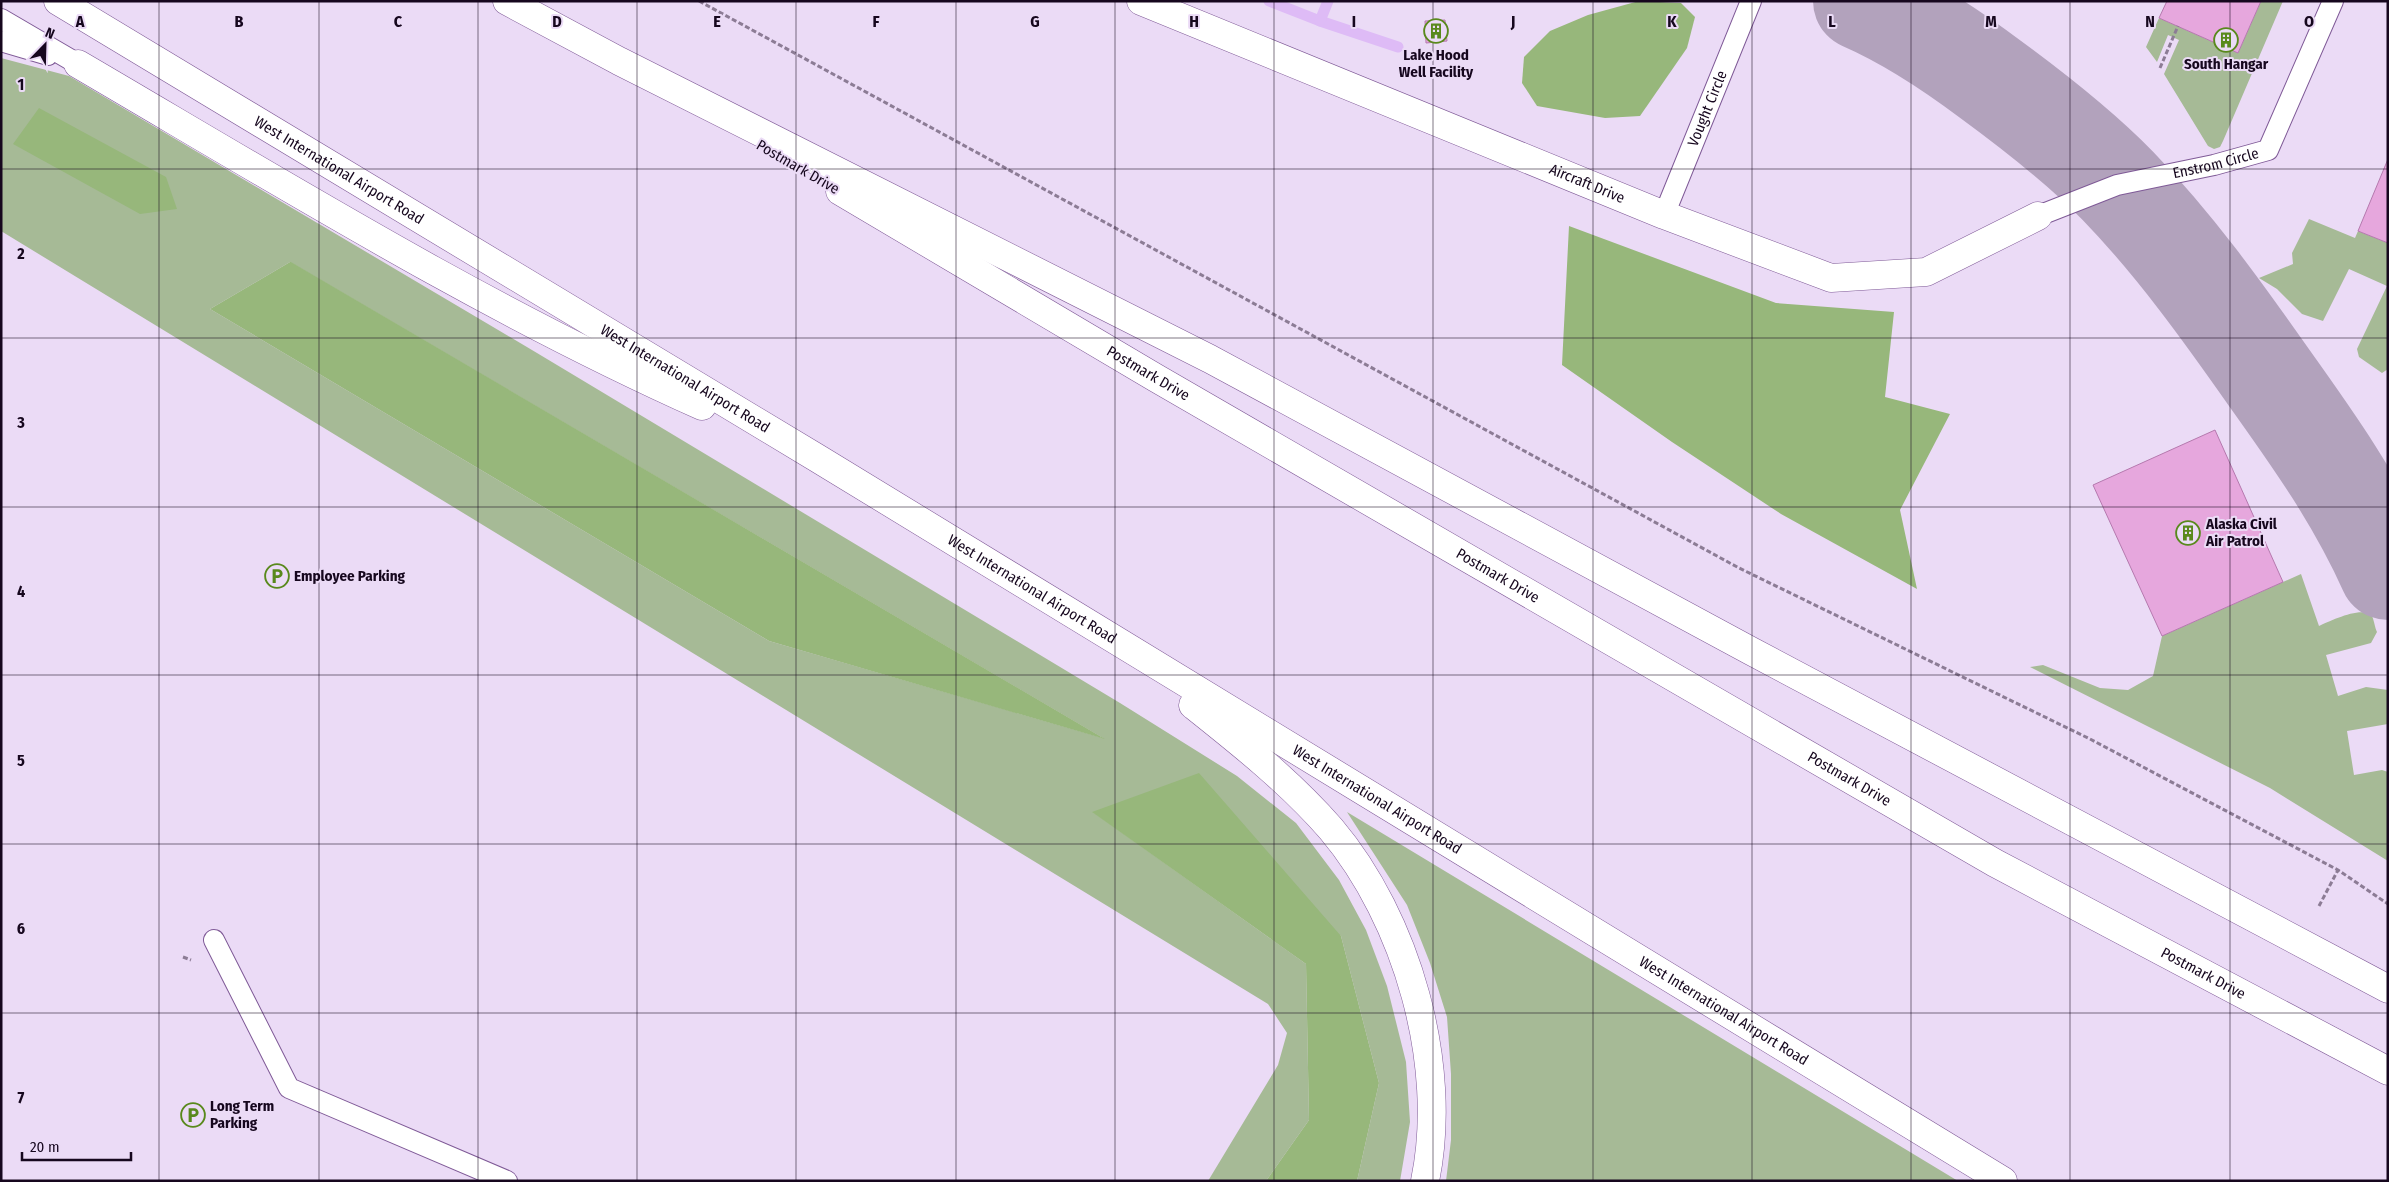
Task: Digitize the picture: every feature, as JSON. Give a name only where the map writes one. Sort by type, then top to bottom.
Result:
[{"type":"street","name":"West International Airport Road","points":[[58,1],[817,458],[2003,1181]]},
{"type":"street","name":"Postmark Drive","points":[[507,1],[618,61],[1210,359],[1751,651],[2388,989]]},
{"type":"street","name":"Aircraft Drive","points":[[1141,1],[1664,215],[1831,278],[1926,272],[2038,216]]},
{"type":"street","name":"Postmark Drive","points":[[618,61],[1148,373],[1987,858],[2388,1071]]},
{"type":"street","points":[[78,64],[493,305],[610,364],[817,458]]},
{"type":"street","points":[[1099,631],[1250,751],[1296,791],[1332,830],[1367,879],[1391,927],[1413,986],[1425,1038],[1431,1080],[1432,1124],[1425,1181]]},
{"type":"lane","name":"Vought Circle","points":[[1664,215],[1751,1]]},
{"type":"lane","name":"Enstrom Circle","points":[[2038,216],[2117,185],[2214,166],[2268,150],[2333,1]]},
{"type":"lane","points":[[1,19],[78,64]]},
{"type":"lane","points":[[1,41],[78,64]]},
{"type":"lane","points":[[214,940],[289,1088],[507,1181]]},
{"type":"path","points":[[699,1],[1739,568],[2090,739],[2338,870],[2388,904]]},
{"type":"path","points":[[2160,68],[2178,26]]},
{"type":"path","points":[[2319,906],[2338,870]]},
{"type":"green space","points":[[1639,1],[1681,3],[1695,17],[1687,48],[1640,116],[1605,118],[1537,106],[1522,83],[1524,57],[1550,31],[1588,15]]},
{"type":"green space","points":[[2261,1],[2283,1],[2223,141],[2220,147],[2214,149],[2208,146],[2164,74],[2179,40],[2168,35],[2157,62],[2146,47],[2159,18],[2238,53]]},
{"type":"green space","points":[[1,58],[69,76],[537,353],[1120,703],[1237,776],[1296,823],[1339,880],[1366,930],[1387,986],[1406,1062],[1410,1122],[1400,1181],[1357,1181],[1379,1083],[1341,936],[1093,812],[1306,964],[1309,1120],[1266,1181],[1208,1181],[1278,1065],[1287,1033],[1268,1004],[1,231]],"holes":[[[290,262],[1103,738],[769,641],[210,309]]]},
{"type":"green space","points":[[39,108],[166,177],[177,209],[140,214],[13,144]]},
{"type":"green space","points":[[2309,219],[2355,238],[2358,231],[2388,243],[2388,369],[2382,373],[2359,357],[2357,349],[2387,286],[2349,269],[2323,321],[2302,314],[2277,289],[2259,278],[2293,264],[2292,253]]},
{"type":"green space","points":[[1569,226],[1776,303],[1894,312],[1885,397],[1950,414],[1900,510],[1917,589],[1781,514],[1672,442],[1562,365]]},
{"type":"green space","points":[[290,262],[1105,739],[769,641],[210,309]]},
{"type":"green space","points":[[2301,574],[2319,626],[2338,618],[2361,612],[2372,616],[2377,632],[2371,643],[2326,655],[2338,696],[2366,687],[2388,690],[2388,724],[2347,731],[2354,775],[2382,770],[2388,772],[2388,861],[2270,788],[2030,667],[2043,665],[2100,688],[2128,690],[2153,676],[2162,636]]},
{"type":"green space","points":[[1199,773],[1341,936],[1379,1083],[1357,1181],[1266,1181],[1309,1120],[1306,964],[1092,812]]},
{"type":"green space","points":[[1347,812],[1958,1181],[1446,1181],[1451,1140],[1451,1074],[1447,1017],[1430,963],[1407,905]]},
{"type":"building","name":"South Hangar","points":[[2167,1],[2261,1],[2238,53],[2159,18]]},
{"type":"building","name":"Lake Hood Well Facility","points":[[1445,20],[1447,41],[1426,43],[1425,21]]},
{"type":"building","points":[[2388,159],[2388,243],[2358,231]]},
{"type":"building","name":"Alaska Civil Air Patrol","points":[[2215,430],[2283,582],[2162,636],[2093,485]]},
{"type":"waterway","points":[[1269,1],[1320,21],[1398,47]]},
{"type":"waterway","points":[[1320,21],[1328,1]]},
{"type":"taxiway","points":[[1862,1],[1896,17],[1928,36],[2007,91],[2088,157],[2139,208],[2198,280],[2303,426],[2334,472],[2376,545],[2388,571]]},
{"type":"place","name":"Lake Hood Well Facility","points":[[1436,31]]},
{"type":"place","name":"South Hangar","points":[[2226,40]]},
{"type":"place","name":"Alaska Civil Air Patrol","points":[[2188,533]]},
{"type":"place","name":"Employee Parking","points":[[277,576]]},
{"type":"place","name":"Long Term Parking","points":[[193,1115]]}]
